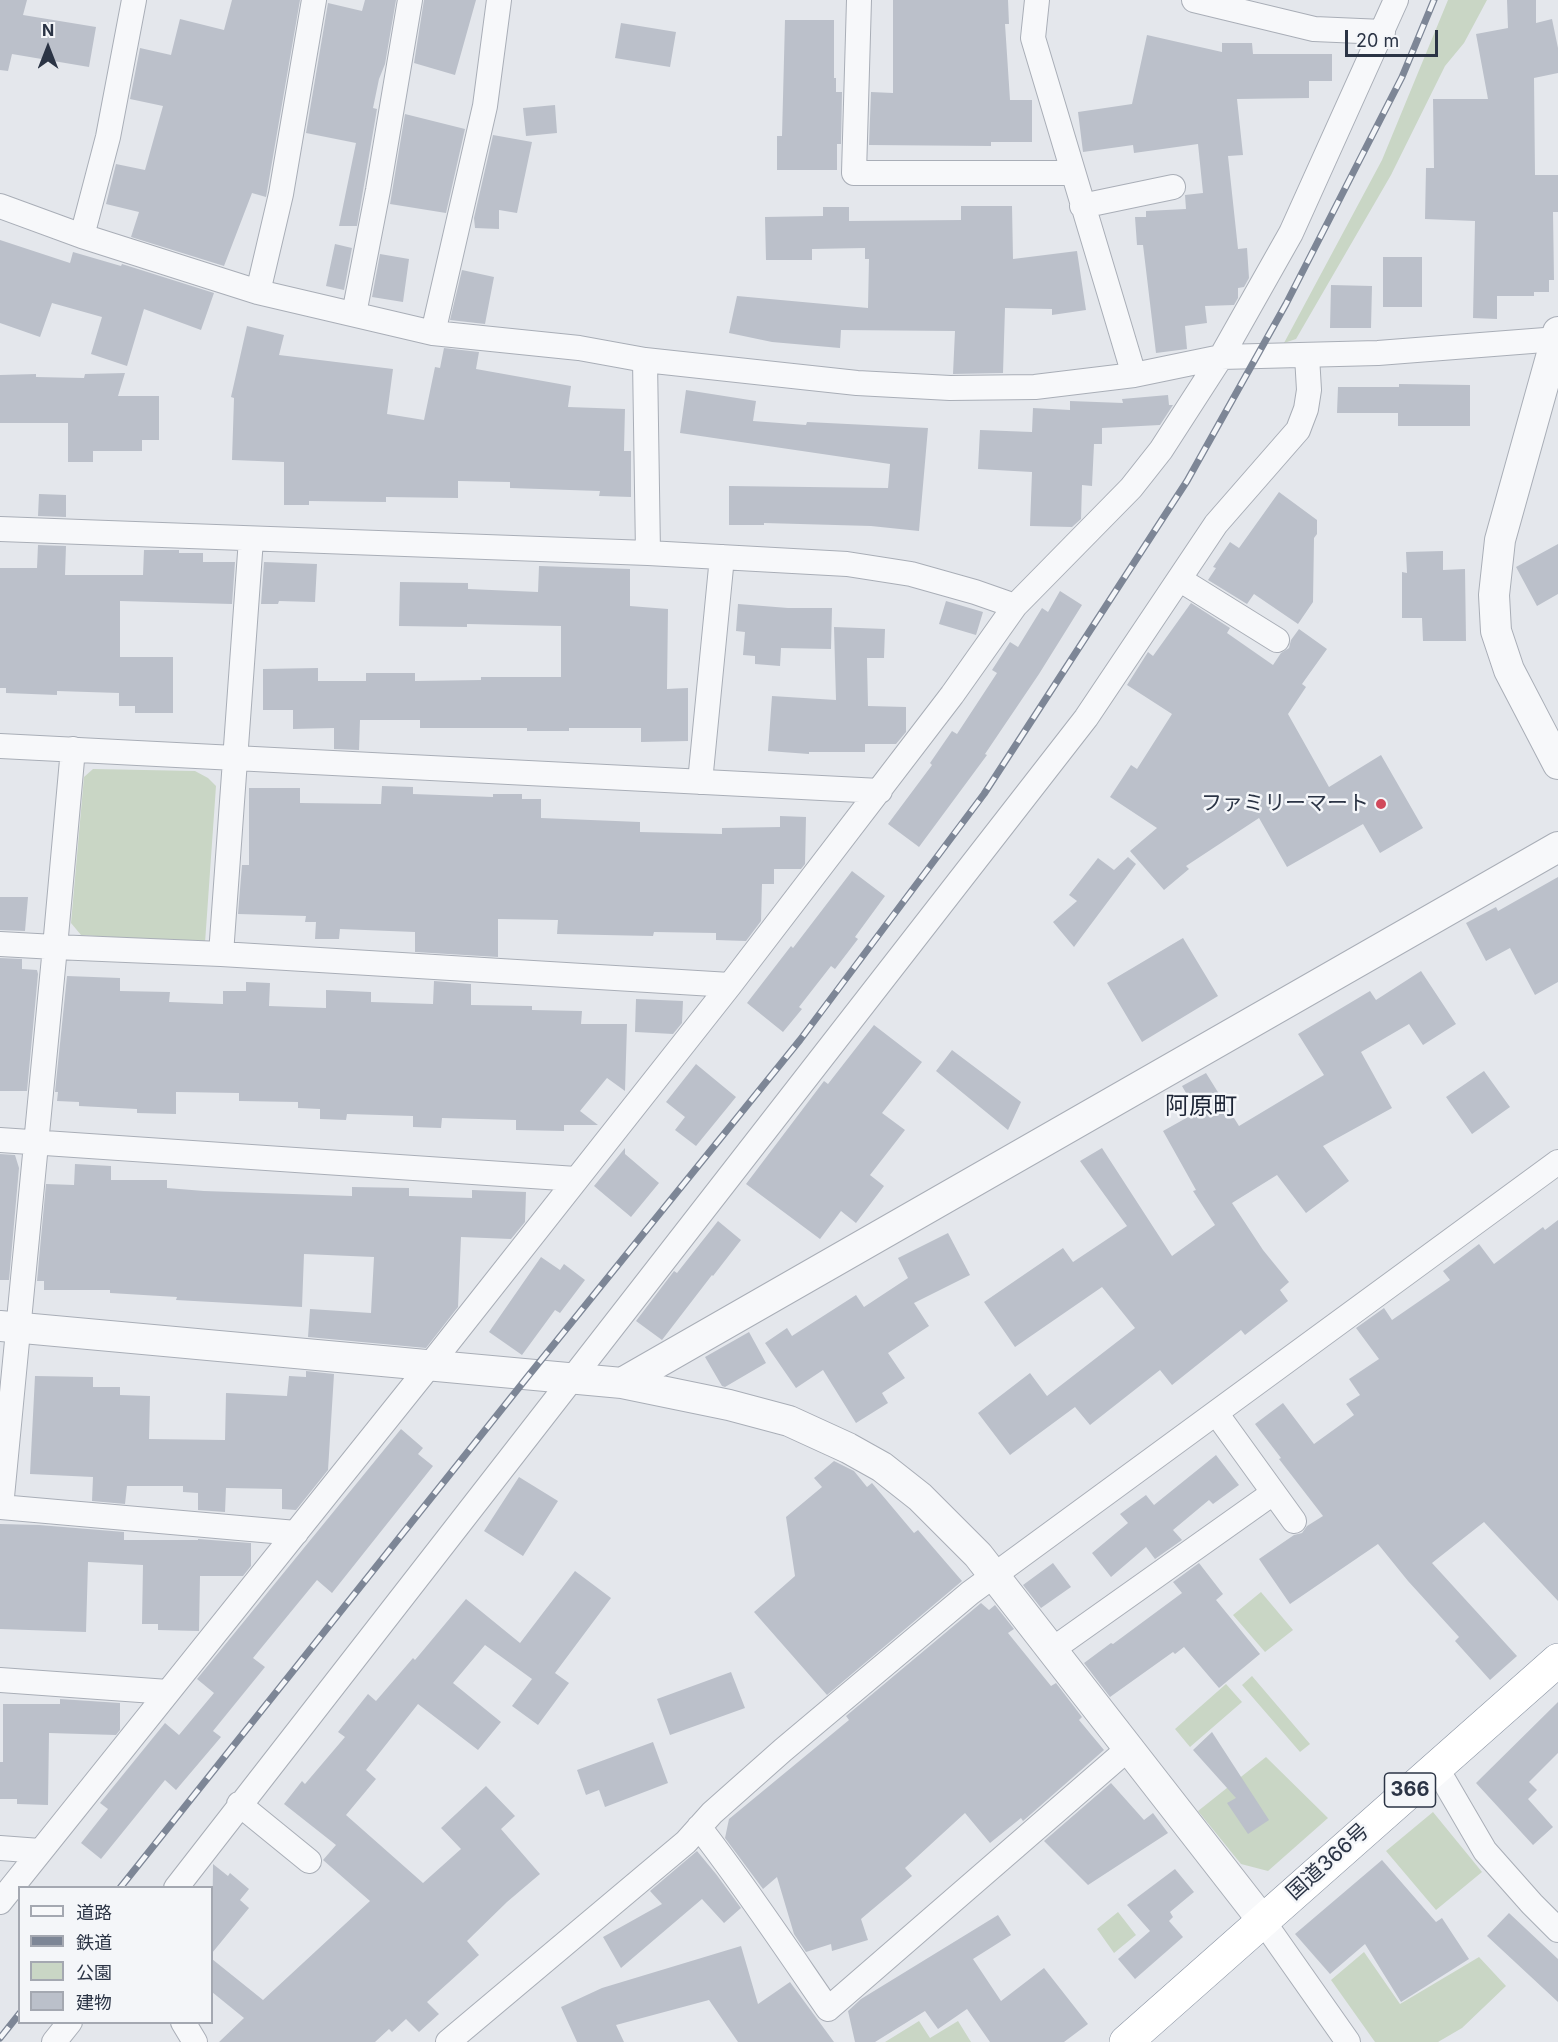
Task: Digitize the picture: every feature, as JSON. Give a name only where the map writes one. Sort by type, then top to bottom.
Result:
[{"type":"highway","name":"国道366号","points":[[1126,2042],[1558,1660]]},
{"type":"street","points":[[82,236],[108,137],[134,0]]},
{"type":"street","points":[[258,292],[281,194],[314,0]]},
{"type":"street","points":[[354,314],[378,190],[410,0]]},
{"type":"street","points":[[433,333],[485,106],[500,0]]},
{"type":"street","points":[[859,0],[854,173],[1072,173]]},
{"type":"street","points":[[1037,0],[1033,38],[1134,375]]},
{"type":"street","points":[[1194,0],[1314,29],[1383,32]]},
{"type":"street","points":[[0,1902],[430,1365],[730,985],[880,791],[1015,606],[1131,488],[1161,450],[1221,357],[1291,233],[1396,0]]},
{"type":"street","points":[[1082,206],[1173,187]]},
{"type":"street","points":[[0,206],[82,236],[258,292],[433,333],[579,348],[645,360],[857,383],[950,388],[1035,387],[1134,375],[1221,357],[1307,356],[1557,337],[1500,540],[1494,595],[1496,631],[1509,670],[1558,764]]},
{"type":"street","points":[[177,1886],[1086,718],[1216,524],[1298,430],[1306,409],[1309,390],[1307,356]]},
{"type":"street","points":[[645,360],[648,553]]},
{"type":"street","points":[[0,530],[648,553],[847,564],[911,574],[1015,606]]},
{"type":"street","points":[[221,954],[251,539]]},
{"type":"street","points":[[700,782],[722,557]]},
{"type":"street","points":[[1179,579],[1277,640]]},
{"type":"street","points":[[0,746],[880,791]]},
{"type":"street","points":[[73,749],[38,1143],[10,1327],[1,1507],[296,1533]]},
{"type":"street","points":[[622,1383],[1558,847]]},
{"type":"street","points":[[0,944],[221,954],[730,985]]},
{"type":"street","points":[[0,1140],[576,1179]]},
{"type":"street","points":[[448,2042],[686,1842],[712,1813],[783,1750],[970,1593],[1558,1162]]},
{"type":"street","points":[[10,1327],[622,1383],[729,1405],[789,1421],[848,1448],[882,1467],[920,1497],[995,1575],[1263,1921],[1348,2042]]},
{"type":"street","points":[[1216,1413],[1294,1521]]},
{"type":"street","points":[[1053,1649],[1273,1493]]},
{"type":"street","points":[[0,1680],[168,1692]]},
{"type":"street","points":[[699,1827],[736,1874],[828,2009],[1129,1748]]},
{"type":"street","points":[[1436,1767],[1485,1851],[1558,1930]]},
{"type":"street","points":[[239,1804],[309,1861]]},
{"type":"street","points":[[0,1848],[40,1851]]},
{"type":"street","points":[[54,2042],[68,2024]]},
{"type":"street","points":[[184,2024],[195,2042]]},
{"type":"green space","points":[[1448,0],[1487,0],[1464,43],[1445,66],[1391,175],[1296,339],[1284,343],[1382,160]]},
{"type":"green space","points":[[93,769],[195,771],[208,778],[216,786],[205,943],[81,935],[71,923],[84,777]]},
{"type":"green space","points":[[1261,1592],[1293,1630],[1265,1652],[1233,1615]]},
{"type":"green space","points":[[1252,1676],[1310,1744],[1300,1752],[1242,1685]]},
{"type":"green space","points":[[1226,1684],[1242,1702],[1190,1747],[1175,1729]]},
{"type":"green space","points":[[1266,1757],[1328,1818],[1268,1871],[1241,1864],[1198,1811]]},
{"type":"green space","points":[[1433,1812],[1482,1872],[1436,1910],[1386,1851]]},
{"type":"green space","points":[[1118,1912],[1136,1935],[1114,1953],[1097,1929]]},
{"type":"green space","points":[[1364,1952],[1400,2004],[1479,1957],[1506,1986],[1462,2028],[1438,2042],[1375,2042],[1331,1980]]},
{"type":"green space","points":[[919,2021],[930,2038],[958,2021],[971,2042],[885,2042]]},
{"type":"building","points":[[0,0],[27,0],[23,15],[96,27],[89,67],[12,54],[8,71],[0,70]]},
{"type":"building","points":[[232,0],[300,0],[266,197],[252,193],[224,266],[131,237],[139,212],[106,204],[116,164],[145,170],[163,106],[130,99],[140,48],[171,55],[180,19],[224,30]]},
{"type":"building","points":[[365,0],[396,0],[385,64],[379,79],[373,108],[377,109],[357,226],[339,226],[356,143],[306,133],[328,3],[362,11]]},
{"type":"building","points":[[424,0],[476,0],[455,75],[414,63]]},
{"type":"building","points":[[893,0],[1008,0],[1009,24],[1005,24],[1010,100],[1032,100],[1032,142],[991,142],[991,146],[869,145],[871,92],[893,93]]},
{"type":"building","points":[[1507,0],[1536,0],[1536,23],[1552,19],[1558,48],[1558,73],[1534,78],[1535,175],[1558,175],[1558,212],[1553,212],[1554,280],[1549,280],[1549,292],[1534,292],[1534,296],[1497,296],[1497,319],[1473,318],[1475,221],[1425,219],[1426,168],[1434,168],[1433,99],[1488,99],[1476,34],[1508,28]]},
{"type":"building","points":[[785,20],[834,20],[834,78],[836,78],[836,92],[842,92],[841,144],[837,144],[837,170],[777,170],[777,136],[782,136]]},
{"type":"building","points":[[621,23],[676,32],[670,67],[615,58]]},
{"type":"building","points":[[1147,35],[1222,52],[1222,43],[1252,43],[1253,54],[1332,54],[1332,81],[1309,81],[1309,98],[1237,99],[1243,155],[1228,156],[1238,249],[1247,248],[1249,278],[1244,287],[1238,288],[1238,298],[1234,305],[1205,306],[1207,323],[1185,326],[1187,349],[1156,353],[1143,245],[1137,245],[1135,217],[1146,217],[1146,211],[1186,209],[1185,195],[1203,193],[1198,144],[1134,153],[1133,145],[1083,152],[1078,112],[1132,104]]},
{"type":"building","points":[[555,105],[557,133],[526,136],[523,108]]},
{"type":"building","points":[[405,114],[465,129],[446,213],[390,204]]},
{"type":"building","points":[[493,135],[532,142],[517,213],[499,210],[499,229],[475,228],[474,218]]},
{"type":"building","points":[[961,206],[1012,206],[1013,259],[1077,251],[1086,310],[1052,315],[1052,309],[1005,308],[1003,373],[953,374],[955,331],[841,330],[840,348],[772,342],[729,333],[737,296],[868,308],[869,259],[865,259],[865,248],[812,249],[812,260],[766,260],[765,217],[823,216],[823,207],[849,207],[849,221],[961,220]]},
{"type":"building","points":[[0,240],[70,263],[73,252],[121,266],[122,264],[214,293],[201,330],[144,309],[127,366],[91,354],[102,317],[52,303],[40,337],[0,323]]},
{"type":"building","points":[[335,244],[352,248],[344,290],[326,286]]},
{"type":"building","points":[[380,254],[409,259],[403,302],[372,297]]},
{"type":"building","points":[[1383,257],[1422,257],[1422,307],[1383,307]]},
{"type":"building","points":[[462,270],[494,277],[485,324],[450,320]]},
{"type":"building","points":[[1331,285],[1372,286],[1371,328],[1330,328]]},
{"type":"building","points":[[247,326],[284,335],[279,355],[393,369],[387,414],[424,420],[435,367],[440,368],[444,348],[479,352],[476,369],[571,386],[568,407],[625,409],[624,451],[631,451],[631,497],[599,496],[600,491],[510,488],[510,482],[458,481],[458,498],[386,497],[386,502],[309,501],[309,505],[284,505],[284,462],[232,460],[234,398],[231,397]]},
{"type":"building","points":[[125,373],[118,396],[159,396],[159,440],[142,440],[142,451],[93,451],[93,462],[68,462],[68,423],[0,423],[0,375],[36,374],[36,377],[84,378],[85,374]]},
{"type":"building","points":[[1399,384],[1470,385],[1470,426],[1398,426],[1398,413],[1337,413],[1338,387],[1399,387]]},
{"type":"building","points":[[686,390],[756,401],[753,421],[806,425],[807,422],[928,428],[919,531],[871,526],[764,523],[764,525],[729,525],[729,486],[888,488],[890,464],[680,433]]},
{"type":"building","points":[[1168,395],[1169,405],[1173,405],[1160,425],[1102,428],[1102,444],[1094,444],[1092,486],[1082,485],[1081,519],[1072,527],[1030,526],[1032,472],[978,469],[980,430],[1032,432],[1033,408],[1070,410],[1070,401],[1123,403],[1122,399]]},
{"type":"building","points":[[1279,492],[1317,520],[1317,534],[1314,538],[1313,602],[1298,624],[1254,594],[1247,604],[1208,580],[1216,568],[1213,567],[1230,542],[1239,548]]},
{"type":"building","points":[[39,494],[66,495],[66,517],[38,516]]},
{"type":"building","points":[[1558,544],[1558,594],[1537,606],[1516,567]]},
{"type":"building","points":[[38,545],[66,546],[65,575],[143,575],[144,550],[203,553],[203,562],[235,562],[232,604],[120,601],[120,657],[173,657],[173,713],[135,713],[135,706],[119,706],[119,693],[57,691],[57,695],[6,693],[6,688],[0,688],[0,568],[37,568]]},
{"type":"building","points":[[1443,551],[1443,570],[1465,569],[1466,641],[1423,641],[1422,618],[1402,618],[1402,572],[1407,573],[1406,552]]},
{"type":"building","points":[[264,562],[317,564],[315,602],[279,601],[278,604],[261,604]]},
{"type":"building","points":[[539,566],[630,569],[630,606],[668,609],[667,689],[688,688],[688,741],[641,742],[641,728],[569,728],[569,731],[527,731],[527,728],[420,728],[420,720],[360,720],[359,750],[334,749],[334,728],[293,729],[293,710],[263,710],[263,669],[318,668],[318,681],[366,681],[366,673],[415,673],[415,681],[481,680],[481,677],[561,677],[561,626],[467,624],[467,627],[399,626],[400,582],[468,583],[468,589],[538,592]]},
{"type":"building","points":[[1060,591],[1082,605],[985,754],[987,755],[919,847],[888,824],[932,765],[930,763],[952,731],[957,734],[997,673],[992,670],[1010,642],[1018,647],[1042,608],[1048,612]]},
{"type":"building","points":[[946,601],[983,612],[976,635],[939,624]]},
{"type":"building","points":[[1191,603],[1230,628],[1227,633],[1273,665],[1281,653],[1289,648],[1291,640],[1299,629],[1327,649],[1302,684],[1306,687],[1288,714],[1329,787],[1381,755],[1423,828],[1380,853],[1363,824],[1287,867],[1259,818],[1186,866],[1189,869],[1164,890],[1130,851],[1157,828],[1110,797],[1131,765],[1137,769],[1172,714],[1127,685],[1148,652],[1153,656]]},
{"type":"building","points":[[738,604],[788,608],[832,608],[831,649],[781,648],[780,666],[755,664],[755,656],[743,655],[745,632],[736,631]]},
{"type":"building","points":[[834,627],[885,629],[884,658],[867,658],[868,706],[906,707],[906,732],[896,744],[865,744],[865,752],[809,752],[809,754],[768,751],[772,696],[836,700]]},
{"type":"building","points":[[382,786],[413,787],[413,794],[493,797],[493,794],[522,794],[522,799],[541,799],[541,818],[640,822],[640,832],[722,834],[722,828],[780,827],[780,816],[806,817],[805,864],[801,869],[774,869],[774,884],[762,884],[761,921],[746,941],[716,940],[716,933],[654,932],[653,936],[557,934],[558,920],[498,919],[498,957],[415,952],[415,932],[340,929],[339,939],[315,939],[316,922],[305,922],[306,916],[238,914],[242,865],[249,865],[249,788],[300,788],[300,803],[381,804]]},
{"type":"building","points":[[1128,857],[1136,864],[1074,947],[1053,922],[1077,901],[1069,895],[1098,858],[1114,870]]},
{"type":"building","points":[[852,871],[885,896],[855,937],[858,939],[835,969],[831,966],[799,1007],[802,1009],[783,1032],[747,1003]]},
{"type":"building","points":[[1558,877],[1558,982],[1535,995],[1510,948],[1486,961],[1466,923],[1496,907],[1498,911]]},
{"type":"building","points":[[0,897],[28,897],[25,931],[0,930]]},
{"type":"building","points":[[1183,938],[1218,996],[1142,1042],[1107,983]]},
{"type":"building","points":[[0,958],[22,959],[22,969],[37,970],[38,974],[27,1091],[0,1091]]},
{"type":"building","points":[[1421,971],[1456,1024],[1423,1045],[1409,1024],[1361,1052],[1392,1108],[1323,1146],[1349,1181],[1306,1213],[1277,1175],[1232,1203],[1263,1250],[1289,1282],[1280,1290],[1288,1301],[1245,1335],[1241,1330],[1172,1385],[1160,1370],[1090,1425],[1075,1407],[1010,1455],[978,1413],[1030,1373],[1047,1396],[1135,1328],[1102,1287],[1015,1347],[984,1302],[1063,1248],[1073,1262],[1127,1226],[1080,1161],[1102,1148],[1172,1256],[1215,1225],[1193,1191],[1196,1190],[1163,1131],[1197,1112],[1182,1086],[1206,1073],[1239,1126],[1324,1075],[1298,1034],[1370,991],[1376,1000]]},
{"type":"building","points":[[67,976],[120,978],[120,991],[170,992],[169,1002],[223,1004],[223,991],[246,991],[246,982],[270,983],[269,1006],[326,1008],[326,990],[371,992],[371,1002],[433,1004],[434,981],[471,984],[471,1005],[532,1006],[532,1010],[582,1011],[581,1024],[627,1024],[625,1091],[607,1078],[580,1111],[598,1125],[564,1125],[564,1131],[516,1130],[516,1120],[442,1118],[441,1128],[413,1127],[413,1116],[347,1114],[346,1120],[320,1119],[320,1109],[298,1108],[298,1102],[239,1101],[239,1093],[176,1092],[176,1114],[137,1113],[137,1109],[79,1106],[79,1102],[57,1101],[58,1092],[55,1092]]},
{"type":"building","points":[[636,999],[683,1001],[682,1023],[673,1034],[635,1032]]},
{"type":"building","points":[[874,1025],[922,1062],[882,1113],[905,1130],[870,1175],[884,1186],[856,1223],[841,1211],[820,1239],[746,1184],[824,1081],[828,1084]]},
{"type":"building","points":[[952,1050],[1021,1102],[1008,1130],[936,1071]]},
{"type":"building","points":[[696,1064],[736,1097],[696,1146],[675,1130],[685,1117],[666,1102]]},
{"type":"building","points":[[1484,1071],[1510,1107],[1472,1134],[1446,1097]]},
{"type":"building","points":[[625,1148],[625,1154],[659,1183],[631,1217],[594,1186]]},
{"type":"building","points":[[0,1154],[15,1155],[19,1168],[9,1280],[0,1280]]},
{"type":"building","points":[[75,1164],[111,1166],[111,1180],[167,1180],[167,1188],[204,1191],[352,1196],[352,1187],[409,1188],[409,1196],[472,1198],[472,1190],[526,1192],[525,1222],[511,1239],[461,1237],[458,1307],[426,1348],[308,1337],[310,1309],[371,1313],[374,1257],[304,1254],[302,1307],[176,1300],[177,1297],[110,1293],[110,1290],[44,1290],[44,1281],[37,1281],[46,1184],[74,1185]]},
{"type":"building","points":[[1558,1220],[1558,1601],[1484,1522],[1432,1563],[1517,1656],[1490,1680],[1455,1641],[1459,1637],[1378,1544],[1290,1604],[1259,1559],[1294,1535],[1302,1533],[1307,1526],[1323,1516],[1255,1424],[1283,1403],[1314,1444],[1354,1415],[1346,1404],[1360,1395],[1349,1379],[1379,1359],[1356,1328],[1384,1308],[1392,1320],[1450,1280],[1443,1271],[1479,1244],[1494,1264],[1543,1227],[1545,1230]]},
{"type":"building","points":[[718,1221],[741,1240],[662,1340],[636,1321],[674,1271],[677,1273]]},
{"type":"building","points":[[948,1233],[970,1275],[914,1303],[929,1326],[888,1353],[905,1378],[882,1393],[888,1403],[856,1423],[823,1370],[796,1388],[765,1343],[787,1328],[792,1336],[856,1295],[864,1307],[908,1278],[898,1258]]},
{"type":"building","points":[[541,1257],[560,1270],[564,1264],[585,1280],[560,1313],[555,1310],[522,1355],[489,1332]]},
{"type":"building","points":[[749,1332],[766,1363],[725,1387],[722,1386],[705,1357]]},
{"type":"building","points":[[306,1371],[334,1374],[328,1470],[296,1510],[282,1509],[282,1489],[226,1488],[225,1512],[198,1510],[198,1493],[183,1492],[183,1486],[127,1486],[125,1504],[92,1501],[93,1477],[30,1474],[35,1376],[93,1377],[93,1387],[120,1387],[120,1395],[150,1396],[149,1439],[225,1440],[226,1393],[287,1396],[289,1376],[306,1377]]},
{"type":"building","points":[[401,1429],[423,1448],[418,1454],[433,1466],[332,1593],[317,1580],[253,1658],[265,1667],[213,1731],[221,1737],[176,1790],[165,1780],[101,1859],[81,1843],[108,1809],[100,1803],[165,1723],[179,1735],[214,1693],[197,1679]]},
{"type":"building","points":[[1216,1455],[1239,1485],[1213,1504],[1209,1500],[1173,1530],[1182,1540],[1155,1559],[1146,1547],[1111,1577],[1092,1553],[1128,1523],[1120,1514],[1146,1495],[1154,1505]]},
{"type":"building","points":[[834,1461],[854,1471],[867,1487],[872,1483],[914,1533],[918,1530],[962,1581],[827,1695],[754,1612],[795,1576],[786,1517],[822,1487],[814,1478]]},
{"type":"building","points":[[519,1477],[558,1501],[523,1556],[484,1531]]},
{"type":"building","points":[[0,1524],[124,1532],[124,1540],[198,1539],[251,1543],[251,1566],[243,1576],[200,1576],[199,1631],[158,1630],[158,1624],[142,1624],[143,1565],[88,1562],[86,1632],[0,1629]]},
{"type":"building","points":[[1053,1563],[1071,1587],[1041,1608],[1023,1585]]},
{"type":"building","points":[[1199,1563],[1223,1594],[1216,1600],[1260,1654],[1219,1688],[1184,1647],[1175,1654],[1173,1652],[1110,1697],[1084,1663],[1182,1593],[1173,1582]]},
{"type":"building","points":[[575,1571],[611,1598],[555,1673],[569,1683],[538,1725],[512,1706],[532,1679],[485,1645],[453,1683],[501,1722],[478,1750],[418,1704],[366,1770],[376,1779],[346,1815],[423,1883],[461,1849],[441,1828],[486,1786],[515,1816],[501,1829],[540,1874],[467,1941],[479,1955],[427,2002],[439,2014],[419,2032],[406,2019],[392,2032],[389,2029],[375,2042],[219,2042],[244,2018],[213,1993],[213,1960],[263,2000],[370,1901],[323,1860],[336,1845],[284,1804],[302,1781],[305,1784],[345,1737],[338,1732],[368,1694],[376,1701],[413,1658],[415,1660],[466,1599],[520,1643]]},
{"type":"building","points":[[981,1603],[989,1610],[995,1605],[1014,1629],[1008,1633],[1051,1686],[1056,1683],[1082,1717],[1079,1720],[1104,1750],[1023,1821],[1021,1818],[990,1843],[965,1813],[905,1868],[912,1876],[861,1919],[868,1940],[832,1951],[831,1944],[806,1952],[794,1934],[777,1877],[763,1889],[725,1838],[729,1819],[849,1720],[846,1716]]},
{"type":"building","points":[[731,1672],[745,1708],[670,1735],[657,1699]]},
{"type":"building","points":[[60,1699],[120,1703],[120,1730],[116,1735],[49,1733],[48,1805],[17,1804],[17,1799],[0,1799],[0,1762],[3,1762],[3,1704],[60,1704]]},
{"type":"building","points":[[1558,1702],[1558,1753],[1529,1782],[1537,1790],[1528,1799],[1553,1827],[1533,1845],[1476,1783]]},
{"type":"building","points":[[1212,1732],[1269,1820],[1248,1834],[1227,1803],[1236,1798],[1193,1750]]},
{"type":"building","points":[[653,1742],[668,1783],[605,1807],[599,1790],[586,1795],[577,1770]]},
{"type":"building","points":[[1111,1783],[1144,1820],[1153,1813],[1168,1833],[1088,1885],[1044,1841]]},
{"type":"building","points":[[697,1851],[741,1908],[724,1923],[702,1899],[621,1968],[603,1937],[662,1904],[650,1891]]},
{"type":"building","points":[[1382,1860],[1436,1922],[1442,1918],[1469,1959],[1401,2002],[1365,1944],[1330,1974],[1295,1934]]},
{"type":"building","points":[[213,1864],[228,1876],[230,1873],[249,1889],[240,1900],[249,1908],[213,1952],[213,1886]]},
{"type":"building","points":[[1175,1869],[1194,1892],[1170,1912],[1173,1917],[1169,1921],[1183,1937],[1135,1979],[1118,1959],[1150,1931],[1127,1905]]},
{"type":"building","points":[[1509,1913],[1558,1959],[1558,2002],[1487,1936]]},
{"type":"building","points":[[998,1915],[1011,1935],[973,1959],[1001,2001],[1044,1968],[1088,2024],[1064,2042],[990,2042],[967,2009],[938,2029],[925,2011],[875,2042],[855,2042],[848,2011],[861,1999]]},
{"type":"building","points":[[741,1946],[758,2004],[790,1982],[834,2042],[738,2042],[709,2000],[616,2025],[624,2042],[577,2042],[561,2007],[602,1988]]},
{"type":"railway","points":[[122,1886],[529,1375],[800,1040],[984,794],[1187,481],[1286,304],[1402,77],[1434,0]]},
{"type":"railway","points":[[0,2038],[18,2016]]},
{"type":"place","name":"ファミリーマート","points":[[1381,804]]},
{"type":"district","name":"阿原町","points":[[1201,1107]]}]
